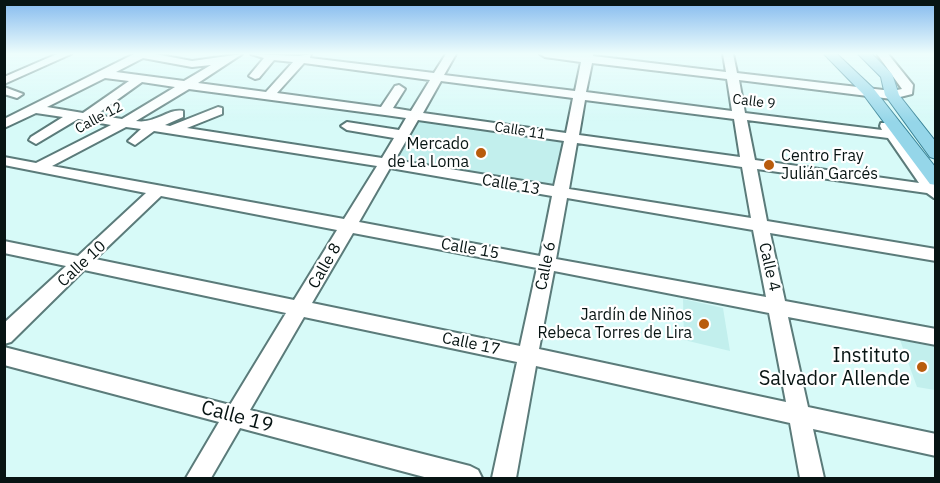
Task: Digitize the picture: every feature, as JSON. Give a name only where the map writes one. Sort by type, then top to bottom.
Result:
[{"type":"main road","points":[[853,77],[868,91],[934,189]]},
{"type":"main road","points":[[888,77],[893,87],[892,95],[936,153]]},
{"type":"street","points":[[6,122],[99,77]]},
{"type":"street","name":"Calle 11","points":[[122,77],[415,115],[934,189]]},
{"type":"street","name":"Calle 12","points":[[36,168],[124,123],[199,77]]},
{"type":"street","points":[[269,95],[286,77]]},
{"type":"street","name":"Calle 8","points":[[198,478],[438,77]]},
{"type":"street","name":"Calle 9","points":[[442,77],[892,135]]},
{"type":"street","name":"Calle 6","points":[[504,478],[585,77]]},
{"type":"street","name":"Calle 4","points":[[731,77],[812,478]]},
{"type":"street","points":[[736,77],[892,95],[908,91],[907,85],[900,77]]},
{"type":"street","points":[[36,140],[81,116],[139,79]]},
{"type":"street","points":[[385,111],[399,89]]},
{"type":"street","points":[[868,91],[869,100],[892,135],[934,189]]},
{"type":"street","name":"Calle 13","points":[[34,109],[386,163],[560,194],[936,255]]},
{"type":"street","points":[[135,141],[151,127],[179,114]]},
{"type":"street","points":[[171,130],[220,117],[192,133]]},
{"type":"street","points":[[346,126],[403,135]]},
{"type":"street","name":"Calle 15","points":[[4,161],[936,337]]},
{"type":"street","name":"Calle 10","points":[[4,336],[158,190]]},
{"type":"street","name":"Calle 17","points":[[4,247],[529,356],[936,445]]},
{"type":"street","name":"Calle 19","points":[[4,356],[470,478]]},
{"type":"shaded area","name":"Mercado de La Loma","points":[[416,121],[566,143],[556,188],[393,163]]},
{"type":"shaded area","name":"Jardín de Niños Rebeca Torres de Lira","points":[[683,299],[723,308],[730,351],[684,340]]},
{"type":"shaded area","name":"Instituto Salvador Allende","points":[[900,340],[935,347],[935,390],[917,387]]},
{"type":"place","name":"Mercado de La Loma","points":[[481,153]]},
{"type":"place","name":"Centro Fray Julián Garcés","points":[[769,165]]},
{"type":"place","name":"Jardín de Niños Rebeca Torres de Lira","points":[[704,324]]},
{"type":"place","name":"Instituto Salvador Allende","points":[[922,367]]}]
